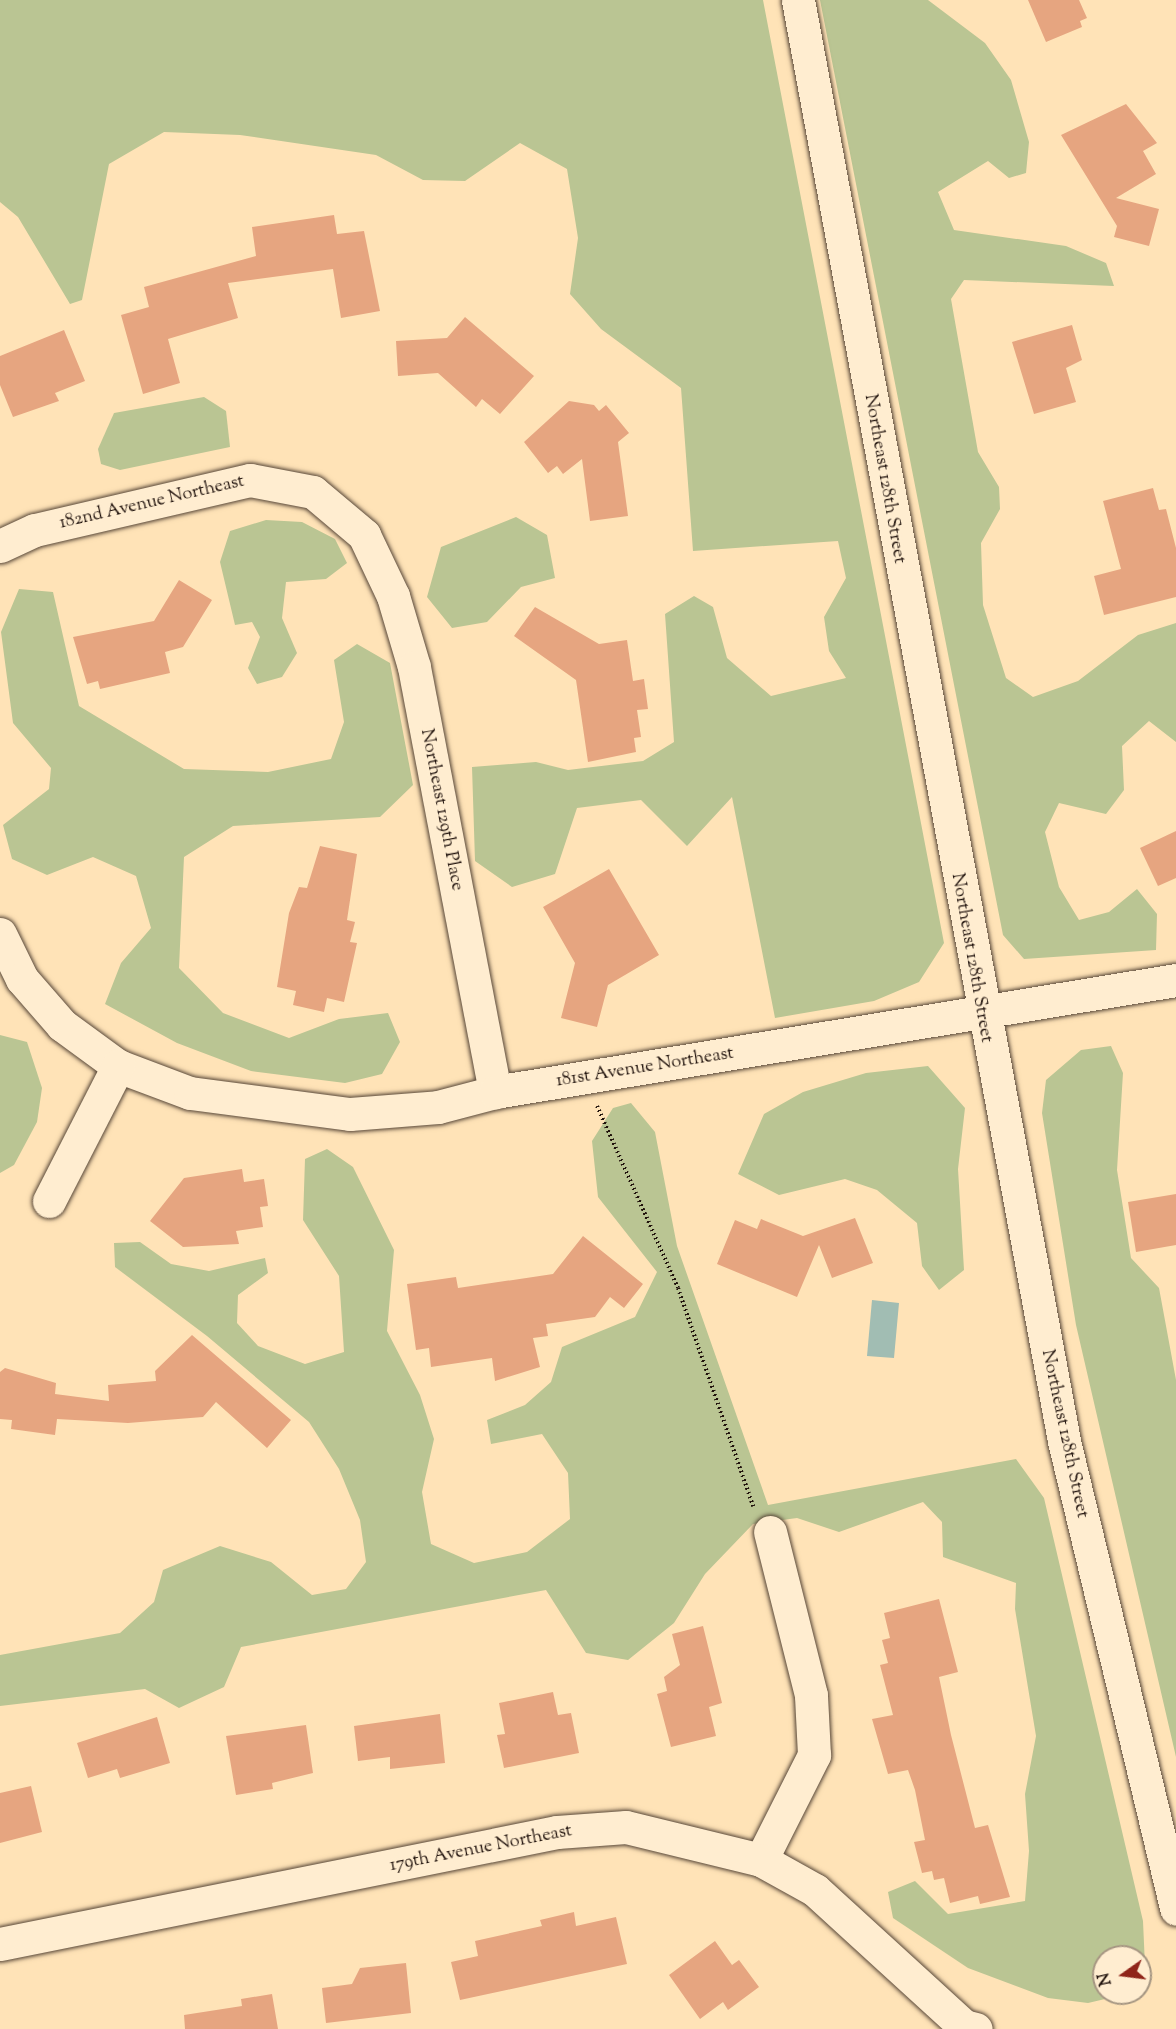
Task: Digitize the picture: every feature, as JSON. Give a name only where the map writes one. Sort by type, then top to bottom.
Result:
[{"type":"street","name":"Northeast 128th Street","points":[[798,0],[981,1015],[1064,1441],[1176,1908]]},
{"type":"street","name":"182nd Avenue Northeast","points":[[0,546],[35,530],[250,480],[313,492],[364,535]]},
{"type":"street","name":"Northeast 129th Place","points":[[364,535],[393,596],[414,667],[495,1092]]},
{"type":"street","name":"181st Avenue Northeast","points":[[0,934],[22,980],[62,1024],[117,1066],[190,1093],[339,1114],[438,1107],[495,1092],[981,1015],[1176,980]]},
{"type":"street","points":[[49,1201],[117,1066]]},
{"type":"street","points":[[761,1860],[814,1755],[811,1695],[770,1532]]},
{"type":"street","name":"179th Avenue Northeast","points":[[0,1944],[557,1832],[626,1827],[761,1860],[815,1890],[967,2028]]},
{"type":"path","points":[[584,1078],[678,1288],[745,1495],[770,1532]]},
{"type":"green space","points":[[0,0],[763,0],[944,943],[919,982],[874,1001],[775,1018],[732,797],[687,846],[641,800],[577,808],[555,874],[512,887],[475,861],[472,767],[536,762],[568,770],[643,761],[674,742],[665,614],[694,596],[713,607],[727,658],[771,696],[846,678],[829,651],[824,617],[846,578],[838,541],[693,551],[681,388],[601,329],[570,294],[578,238],[567,169],[520,143],[465,181],[423,180],[376,155],[240,135],[164,132],[109,164],[82,300],[70,304],[18,217],[0,202]]},
{"type":"green space","points":[[820,0],[928,0],[985,43],[1011,80],[1029,142],[1026,173],[1009,178],[988,161],[938,192],[954,230],[1066,246],[1106,263],[1114,286],[964,280],[951,299],[978,452],[999,487],[1000,509],[981,543],[983,605],[1006,678],[1033,697],[1078,681],[1138,635],[1176,623],[1176,742],[1149,721],[1122,746],[1124,790],[1106,814],[1059,803],[1045,832],[1059,887],[1079,920],[1109,912],[1137,889],[1157,914],[1156,950],[1024,959],[1003,935]]},
{"type":"green space","points":[[204,397],[226,411],[230,447],[120,470],[101,464],[98,449],[114,413]]},
{"type":"green space","points":[[516,517],[547,535],[555,578],[521,587],[487,622],[452,628],[427,597],[441,547]]},
{"type":"green space","points":[[266,520],[302,522],[335,539],[347,563],[326,579],[286,582],[282,618],[297,653],[282,677],[257,684],[248,668],[260,637],[252,622],[235,625],[220,562],[230,531]]},
{"type":"green space","points":[[19,589],[53,592],[79,706],[184,769],[268,772],[331,759],[344,722],[334,660],[357,644],[390,663],[413,785],[380,817],[233,826],[184,857],[179,968],[223,1013],[289,1038],[339,1019],[388,1013],[400,1042],[382,1074],[345,1083],[251,1071],[177,1043],[105,1004],[121,963],[151,928],[136,876],[93,857],[47,875],[12,859],[3,825],[49,789],[51,768],[13,723],[1,632]]},
{"type":"green space","points":[[0,1035],[27,1042],[42,1088],[37,1122],[14,1165],[0,1173]]},
{"type":"green space","points":[[1111,1046],[1123,1073],[1117,1170],[1131,1258],[1159,1288],[1176,1380],[1176,1757],[1076,1325],[1042,1113],[1046,1080],[1081,1050]]},
{"type":"green space","points":[[928,1066],[965,1108],[958,1169],[964,1270],[939,1290],[922,1266],[917,1223],[877,1190],[845,1179],[779,1195],[738,1174],[764,1114],[803,1092],[866,1073]]},
{"type":"green space","points":[[631,1103],[655,1132],[677,1246],[768,1505],[1016,1459],[1044,1498],[1143,1921],[1144,1945],[1092,1945],[1092,2002],[1048,1998],[968,1968],[893,1918],[888,1892],[915,1881],[948,1914],[1025,1901],[1029,1851],[1025,1794],[1036,1736],[1015,1609],[1016,1583],[943,1557],[942,1522],[923,1502],[839,1532],[797,1518],[753,1524],[705,1574],[674,1623],[628,1660],[586,1653],[546,1590],[241,1647],[224,1687],[179,1708],[145,1689],[0,1706],[0,1655],[120,1633],[154,1602],[163,1570],[220,1546],[271,1562],[312,1595],[346,1589],[366,1562],[360,1520],[339,1469],[309,1422],[207,1336],[115,1267],[114,1243],[140,1242],[171,1264],[209,1271],[265,1258],[268,1273],[238,1295],[237,1323],[258,1346],[305,1364],[344,1352],[339,1276],[303,1220],[305,1159],[327,1149],[353,1167],[394,1250],[387,1331],[420,1395],[434,1439],[422,1492],[431,1544],[474,1563],[527,1552],[570,1519],[568,1473],[542,1434],[491,1444],[487,1420],[525,1405],[551,1382],[562,1347],[635,1317],[657,1272],[598,1197],[592,1141],[613,1108]]},
{"type":"water","points":[[872,1300],[899,1303],[894,1358],[867,1356]]},
{"type":"building","points":[[1028,0],[1079,0],[1087,18],[1080,21],[1082,27],[1046,42]]},
{"type":"building","points":[[1126,104],[1157,143],[1143,151],[1156,174],[1116,198],[1159,209],[1149,246],[1114,237],[1117,226],[1061,135]]},
{"type":"building","points":[[334,215],[337,234],[364,231],[380,311],[341,318],[333,269],[228,283],[238,318],[168,339],[180,383],[143,394],[121,315],[149,307],[144,287],[256,256],[252,227]]},
{"type":"building","points":[[465,317],[534,376],[500,414],[482,399],[476,407],[438,373],[398,376],[396,341],[447,338]]},
{"type":"building","points":[[1072,325],[1082,360],[1066,368],[1076,402],[1034,414],[1012,342]]},
{"type":"building","points":[[64,330],[85,381],[55,393],[59,401],[13,417],[0,385],[0,356]]},
{"type":"building","points":[[569,401],[594,405],[599,411],[606,405],[629,433],[618,442],[628,516],[590,521],[582,459],[563,474],[557,466],[548,473],[524,442]]},
{"type":"building","points":[[1153,488],[1159,510],[1166,509],[1176,548],[1176,597],[1104,615],[1094,576],[1121,569],[1103,501]]},
{"type":"building","points":[[179,580],[212,600],[183,647],[165,652],[170,673],[100,689],[98,681],[87,684],[73,637],[154,621]]},
{"type":"building","points":[[535,607],[599,644],[627,640],[633,681],[644,679],[648,709],[637,710],[641,737],[634,738],[636,752],[588,762],[576,680],[514,636]]},
{"type":"building","points":[[1176,831],[1176,878],[1158,886],[1140,848]]},
{"type":"building","points":[[320,846],[357,854],[347,920],[355,922],[350,942],[357,943],[344,1002],[327,998],[324,1012],[293,1005],[296,991],[277,987],[289,913],[299,887],[307,888]]},
{"type":"building","points":[[609,869],[659,955],[608,985],[597,1027],[561,1018],[575,963],[543,907]]},
{"type":"building","points":[[242,1169],[244,1182],[264,1179],[268,1206],[260,1207],[263,1227],[236,1231],[239,1244],[183,1247],[150,1221],[184,1178]]},
{"type":"building","points":[[1176,1194],[1176,1245],[1136,1252],[1128,1202]]},
{"type":"building","points":[[855,1218],[873,1263],[832,1278],[819,1245],[797,1297],[717,1264],[735,1220],[757,1229],[761,1219],[803,1236]]},
{"type":"building","points":[[583,1236],[643,1284],[624,1308],[610,1297],[595,1317],[546,1324],[548,1336],[533,1338],[540,1367],[495,1381],[492,1358],[431,1367],[429,1348],[416,1350],[407,1284],[456,1277],[458,1288],[553,1274]]},
{"type":"building","points":[[192,1335],[291,1420],[267,1448],[216,1402],[203,1417],[128,1423],[57,1419],[55,1435],[11,1429],[12,1420],[0,1419],[0,1372],[5,1368],[56,1383],[55,1394],[109,1401],[108,1385],[156,1381],[155,1371]]},
{"type":"building","points":[[939,1599],[958,1672],[939,1677],[951,1735],[975,1828],[988,1825],[1010,1897],[980,1904],[978,1896],[950,1903],[944,1878],[934,1880],[932,1871],[922,1873],[914,1842],[925,1840],[915,1790],[908,1770],[888,1774],[872,1719],[893,1715],[880,1665],[888,1663],[882,1640],[890,1638],[884,1613]]},
{"type":"building","points":[[703,1626],[722,1703],[709,1707],[716,1736],[671,1747],[657,1694],[667,1691],[664,1677],[680,1665],[672,1634]]},
{"type":"building","points":[[553,1692],[558,1715],[571,1713],[579,1753],[504,1768],[497,1735],[505,1734],[499,1703]]},
{"type":"building","points":[[440,1714],[445,1763],[390,1769],[390,1757],[358,1761],[354,1726]]},
{"type":"building","points":[[157,1717],[170,1763],[120,1778],[117,1769],[88,1778],[77,1743]]},
{"type":"building","points":[[306,1725],[313,1773],[272,1783],[273,1789],[236,1795],[226,1736]]},
{"type":"building","points":[[31,1786],[42,1832],[0,1843],[0,1793]]},
{"type":"building","points":[[574,1912],[576,1926],[616,1917],[627,1964],[460,2000],[451,1962],[478,1956],[475,1941],[542,1926],[540,1920]]},
{"type":"building","points":[[715,1941],[732,1965],[739,1960],[759,1987],[728,2010],[723,2002],[700,2019],[669,1975]]},
{"type":"building","points":[[406,1963],[411,2013],[326,2023],[322,1988],[352,1984],[360,1968]]},
{"type":"building","points":[[272,1994],[278,2029],[185,2029],[184,2015],[242,2006],[241,1999]]}]
